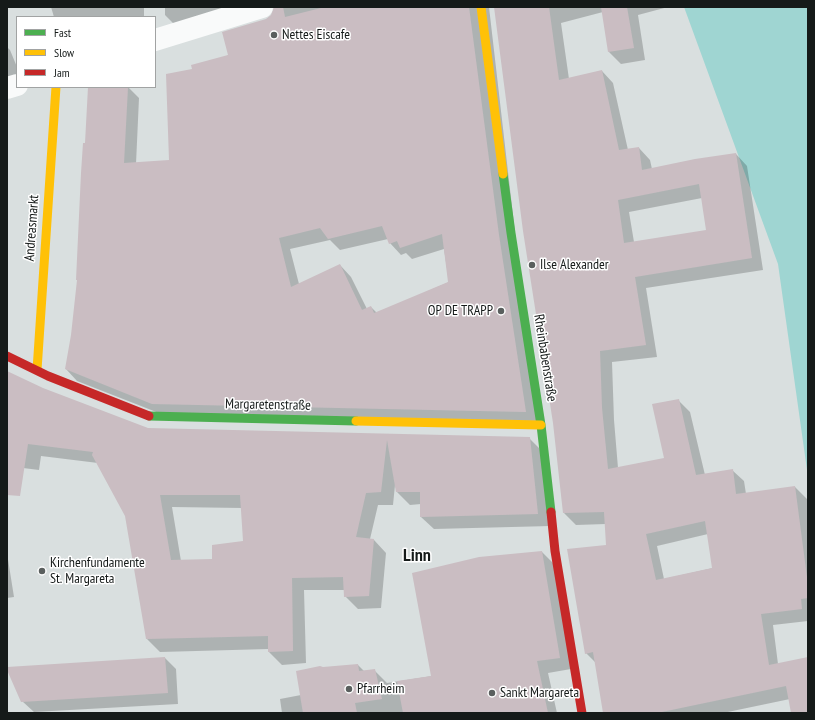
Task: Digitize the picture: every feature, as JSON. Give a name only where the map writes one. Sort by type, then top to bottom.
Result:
[{"type":"street","points":[[156,40],[262,7]]},
{"type":"street","name":"Rheinbabenstraße","points":[[481,7],[511,233],[541,425],[556,551],[582,713]]},
{"type":"street","name":"Andreasmarkt","points":[[36,370],[56,88]]},
{"type":"street","name":"Margaretenstraße","points":[[7,356],[48,376],[149,416],[541,425]]},
{"type":"shaded area","points":[[684,7],[808,7],[808,477],[778,264]]},
{"type":"building","points":[[274,7],[283,7],[285,17],[325,7],[469,7],[499,235],[526,412],[152,404],[65,369],[71,335],[77,280],[81,173],[83,143],[85,143],[88,88],[128,88],[124,163],[169,160],[166,74],[192,69],[191,65],[228,55],[222,32],[266,19],[271,15]],"holes":[[[382,226],[389,244],[397,241],[400,248],[442,234],[448,282],[374,313],[371,306],[362,310],[340,264],[291,287],[279,238],[320,228],[328,239]]]},
{"type":"building","points":[[494,7],[549,7],[559,80],[602,70],[619,150],[639,147],[642,170],[695,159],[736,153],[752,258],[635,277],[646,345],[600,351],[602,408],[608,469],[664,458],[652,404],[679,399],[696,475],[733,469],[736,494],[795,486],[808,585],[808,598],[801,599],[802,609],[761,614],[769,665],[808,657],[808,713],[791,713],[786,686],[657,713],[603,713],[593,652],[585,654],[567,549],[606,545],[604,512],[563,513],[553,423],[523,231]],"holes":[[[699,184],[706,230],[624,243],[618,200]],[[705,521],[712,568],[656,580],[646,534]]]},
{"type":"building","points":[[601,7],[627,7],[634,48],[608,52]]},
{"type":"building","points":[[7,371],[43,388],[148,428],[530,437],[538,514],[420,517],[420,492],[396,492],[387,440],[381,492],[366,493],[356,537],[374,539],[369,596],[344,597],[343,577],[292,578],[293,651],[268,652],[268,636],[146,639],[125,516],[92,455],[93,452],[28,444],[20,496],[7,495]],"holes":[[[160,495],[240,495],[243,541],[212,545],[212,559],[171,560]]]},
{"type":"building","points":[[542,551],[560,658],[537,661],[548,713],[403,713],[397,681],[431,676],[412,573],[479,557]]},
{"type":"building","points":[[165,657],[168,693],[21,702],[7,670],[7,667]]},
{"type":"building","name":"Pfarrheim","points":[[358,664],[359,671],[375,669],[382,699],[355,703],[357,713],[303,713],[296,671],[320,666]]},
{"type":"traffic: fast","points":[[503,174],[541,425],[551,512]]},
{"type":"traffic: fast","points":[[149,416],[356,421]]},
{"type":"traffic: slow","points":[[481,7],[503,174]]},
{"type":"traffic: slow","points":[[37,370],[56,88]]},
{"type":"traffic: slow","points":[[356,421],[541,425]]},
{"type":"traffic: jam","points":[[7,356],[48,376],[149,416]]},
{"type":"traffic: jam","points":[[551,512],[555,551],[582,713]]},
{"type":"place","name":"Nettes Eiscafe","points":[[274,35]]},
{"type":"place","name":"Ilse Alexander","points":[[532,265]]},
{"type":"place","name":"OP DE TRAPP","points":[[501,311]]},
{"type":"place","name":"Kirchenfundamente St. Margareta","points":[[42,571]]},
{"type":"place","name":"Pfarrheim","points":[[349,689]]},
{"type":"place","name":"Sankt Margareta","points":[[492,693]]},
{"type":"district","name":"Linn","points":[[417,556]]}]
